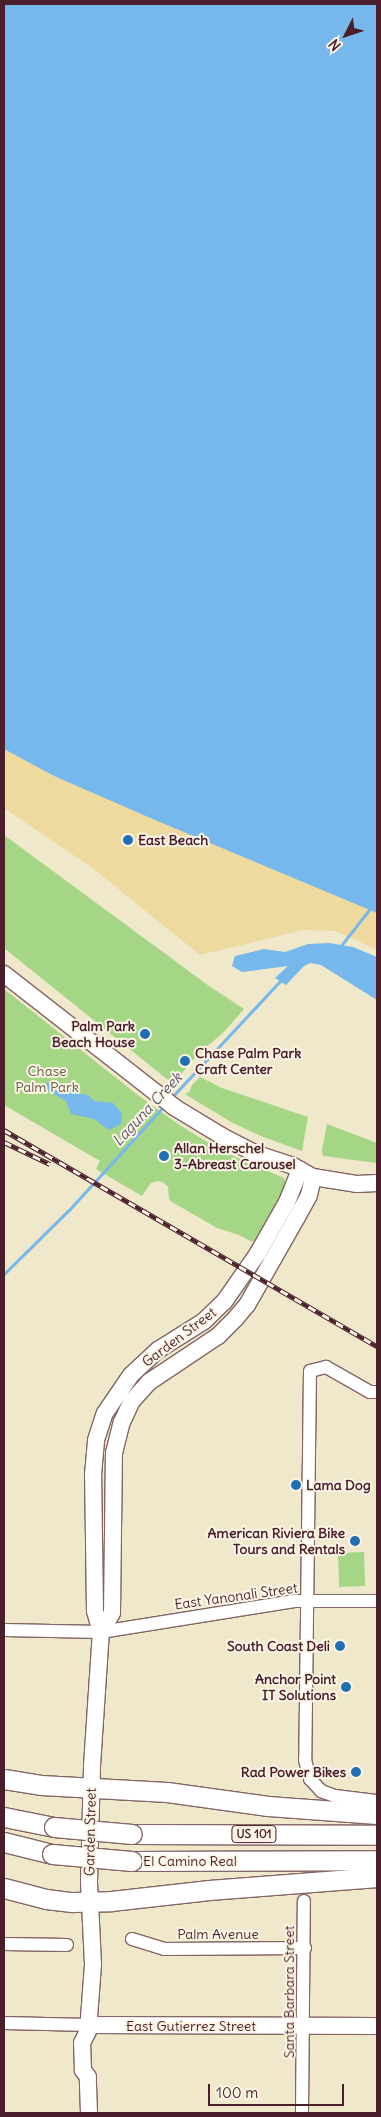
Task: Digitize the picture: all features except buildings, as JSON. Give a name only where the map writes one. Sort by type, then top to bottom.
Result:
[{"type":"highway","points":[[4,1778],[41,1784],[167,1792],[268,1806],[377,1814]]},
{"type":"highway","name":"El Camino Real","points":[[4,1817],[54,1827],[132,1834],[377,1835]]},
{"type":"highway","name":"El Camino Real","points":[[4,1842],[52,1854],[132,1861],[377,1860]]},
{"type":"highway","points":[[4,1888],[46,1899],[90,1901],[377,1877]]},
{"type":"main road","points":[[4,974],[174,1107],[224,1138],[306,1174],[357,1184],[377,1183]]},
{"type":"main road","name":"Garden Street","points":[[89,2113],[88,2077],[92,2070],[93,2042],[89,2028],[93,1964],[90,1901],[91,1786],[101,1632],[112,1613],[114,1453],[122,1422],[132,1402],[149,1382],[218,1336],[236,1318],[261,1280],[309,1195],[306,1174]]},
{"type":"main road","name":"East Gutierrez Street","points":[[89,2028],[377,2026]]},
{"type":"street","points":[[377,1392],[370,1392],[326,1367],[310,1371],[305,1760],[310,1779],[321,1791],[335,1796],[377,1801]]},
{"type":"street","name":"East Yanonali Street","points":[[4,1630],[101,1632],[307,1601],[377,1601]]},
{"type":"street","name":"Santa Barbara Street","points":[[302,2113],[304,1901]]},
{"type":"street","name":"Palm Avenue","points":[[132,1939],[164,1949],[305,1948]]},
{"type":"street","points":[[4,1944],[67,1945]]},
{"type":"street","name":"East Gutierrez Street","points":[[4,2023],[89,2028]]},
{"type":"green space","name":"Chase Palm Park","points":[[4,835],[209,986],[244,1009],[224,1032],[198,1054],[173,1084],[4,948]]},
{"type":"green space","name":"Chase Palm Park","points":[[4,989],[139,1096],[178,1124],[220,1150],[284,1178],[287,1187],[258,1238],[252,1242],[239,1235],[217,1228],[172,1202],[169,1199],[168,1187],[163,1182],[151,1183],[142,1196],[96,1169],[100,1161],[4,1105]]},
{"type":"green space","points":[[200,1077],[222,1088],[308,1117],[302,1151],[261,1136],[231,1122],[185,1094],[189,1092],[192,1085]]},
{"type":"green space","points":[[327,1124],[377,1143],[377,1163],[323,1156],[322,1150]]},
{"type":"green space","points":[[364,1552],[365,1586],[339,1587],[338,1553]]},
{"type":"sand","name":"East Beach","points":[[4,749],[54,776],[377,913],[377,950],[336,931],[304,930],[200,955],[91,867],[4,808]]},
{"type":"water","points":[[4,4],[377,4],[377,913],[54,776],[4,749]]},
{"type":"water","points":[[329,943],[353,947],[377,957],[377,1000],[321,965],[310,963],[304,966],[286,985],[275,978],[288,966],[242,972],[232,966],[235,956],[264,949],[285,952],[308,944]]},
{"type":"water","points":[[47,1082],[67,1084],[76,1093],[88,1095],[94,1101],[113,1103],[122,1113],[121,1124],[109,1130],[94,1119],[71,1114],[66,1101],[45,1089]]},
{"type":"waterway","points":[[340,947],[369,910]]},
{"type":"waterway","name":"Laguna Creek","points":[[172,1097],[282,979]]},
{"type":"waterway","name":"Laguna Creek","points":[[4,1274],[69,1210],[163,1107]]},
{"type":"railway","points":[[4,1130],[377,1346]]},
{"type":"railway","points":[[4,1142],[50,1164]]},
{"type":"place","name":"East Beach","points":[[128,840]]},
{"type":"place","name":"Palm Park Beach House","points":[[145,1034]]},
{"type":"place","name":"Chase Palm Park Craft Center","points":[[185,1061]]},
{"type":"place","name":"Allan Herschel 3-Abreast Carousel","points":[[164,1156]]},
{"type":"place","name":"Lama Dog","points":[[296,1485]]},
{"type":"place","name":"American Riviera Bike Tours and Rentals","points":[[355,1541]]},
{"type":"place","name":"South Coast Deli","points":[[340,1646]]},
{"type":"place","name":"Anchor Point IT Solutions","points":[[346,1687]]},
{"type":"place","name":"Rad Power Bikes","points":[[356,1772]]}]
